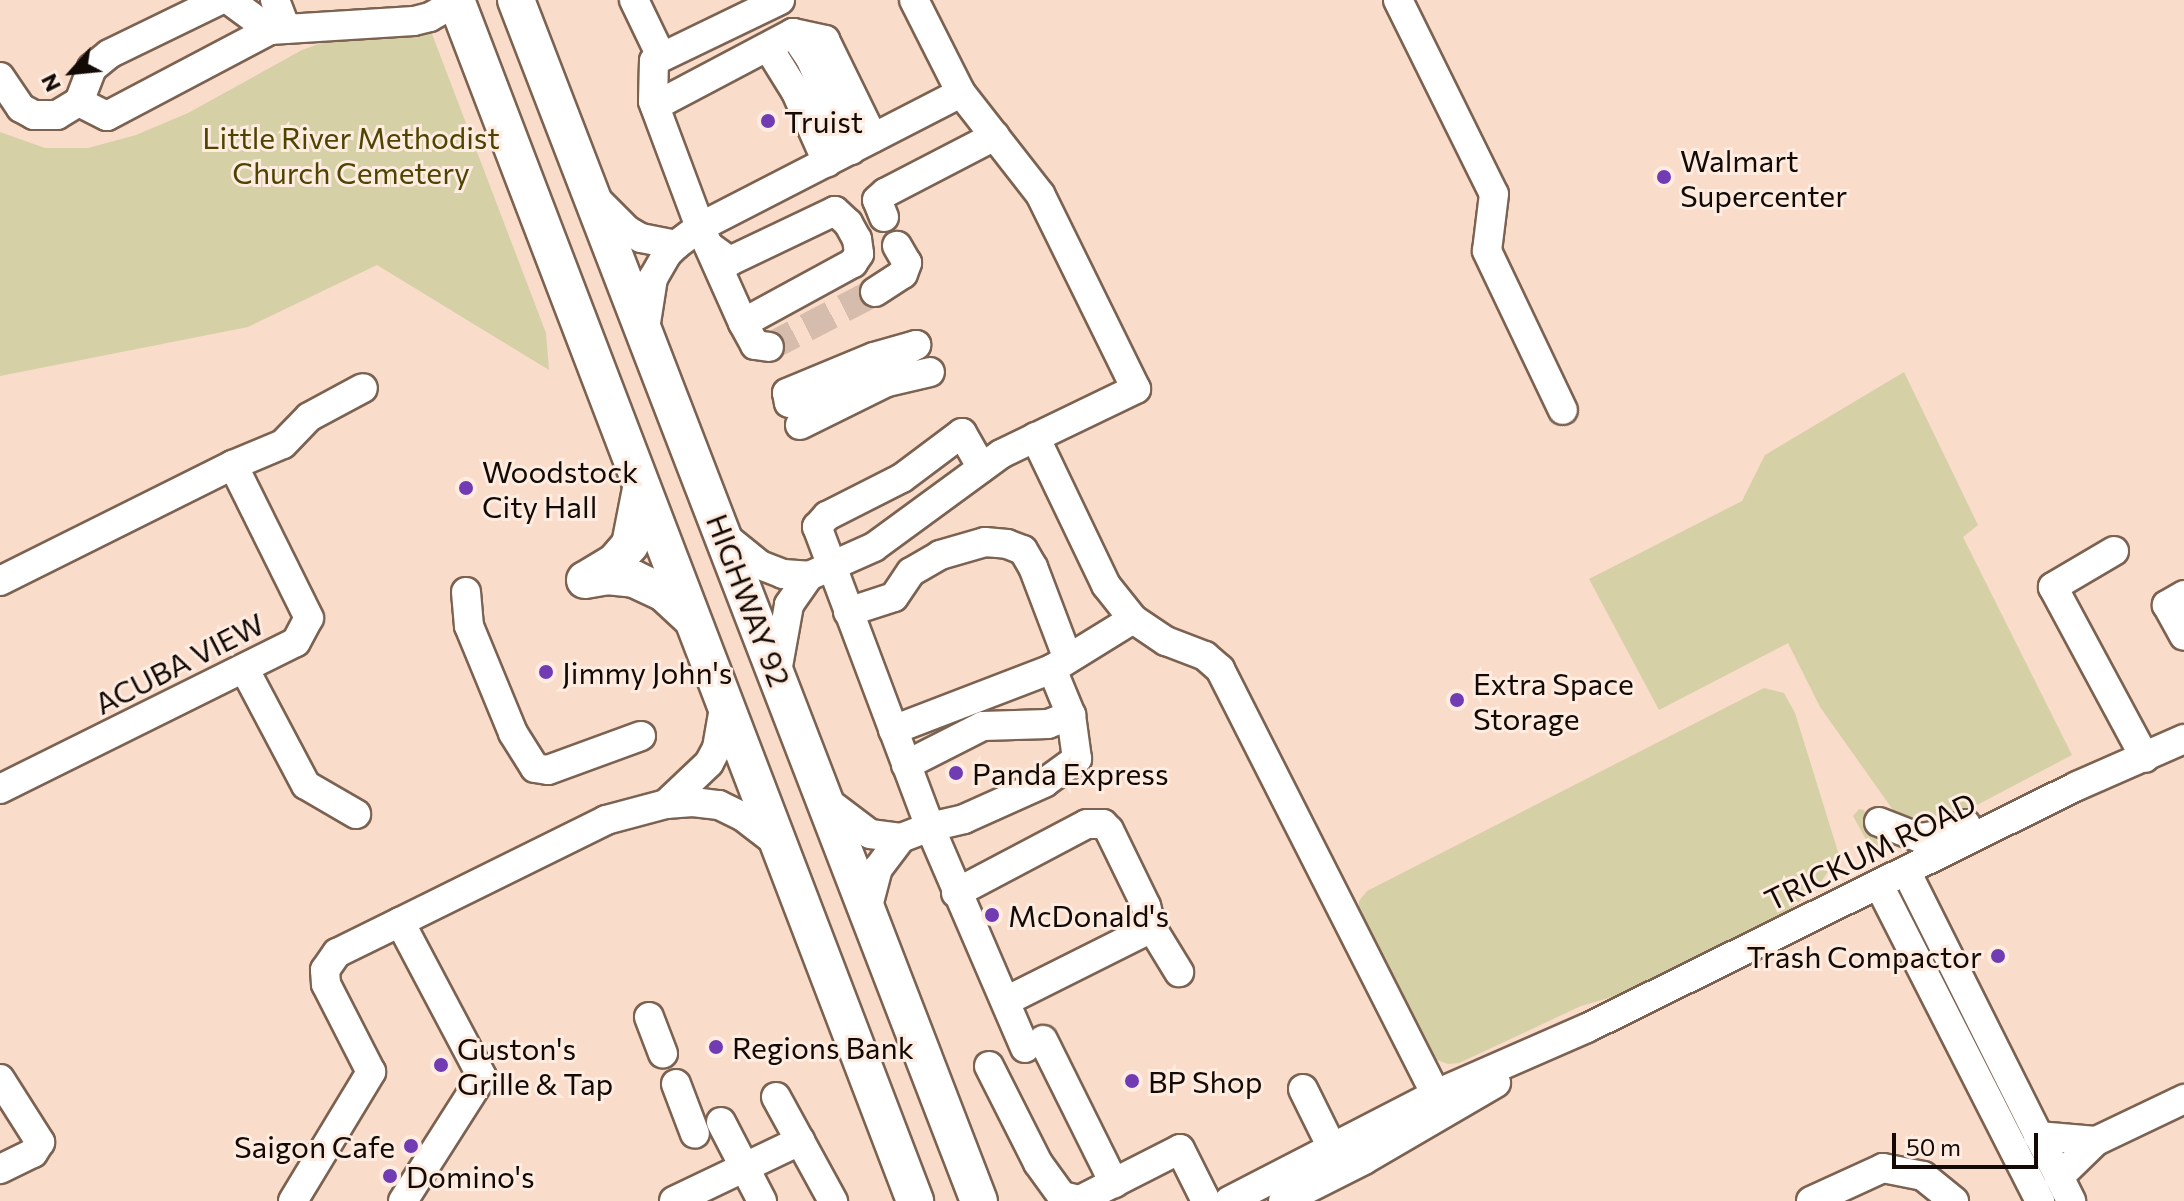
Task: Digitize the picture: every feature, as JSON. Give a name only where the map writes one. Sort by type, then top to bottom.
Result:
[{"type":"main road","name":"HIGHWAY 92","points":[[457,0],[724,708],[915,1201]]},
{"type":"main road","name":"HIGHWAY 92","points":[[516,0],[979,1201]]},
{"type":"main road","points":[[641,488],[630,545],[615,562],[585,580],[607,576],[634,579],[664,593],[690,618]]},
{"type":"street","points":[[0,77],[21,108],[34,115],[57,115],[79,102],[92,68],[109,54],[220,0]]},
{"type":"street","points":[[229,0],[278,29]]},
{"type":"street","points":[[275,0],[278,29]]},
{"type":"street","points":[[79,102],[107,116],[278,29],[414,21],[430,17],[457,0]]},
{"type":"street","points":[[634,0],[661,56]]},
{"type":"street","points":[[769,347],[755,345],[705,236],[655,106],[654,61],[780,0]]},
{"type":"street","points":[[724,536],[760,565],[783,574],[820,571],[874,547],[1001,454],[1136,389],[1040,194],[961,93],[914,0]]},
{"type":"street","points":[[1398,0],[1494,194],[1487,251],[1563,410]]},
{"type":"street","points":[[655,106],[781,39],[810,58],[846,152]]},
{"type":"street","points":[[593,196],[627,230],[650,243],[676,245],[705,236],[846,152],[961,93]]},
{"type":"street","points":[[884,217],[877,200],[885,193],[995,136]]},
{"type":"street","points":[[705,236],[730,261],[835,211],[848,223],[857,239],[859,254],[853,263],[743,323]]},
{"type":"street","points":[[645,329],[653,278],[676,245]]},
{"type":"street","points":[[875,292],[903,274],[907,263],[897,246]]},
{"type":"street","points":[[793,409],[879,366],[923,359]]},
{"type":"street","points":[[0,581],[233,465],[283,444],[309,417],[363,388]]},
{"type":"street","points":[[982,468],[962,433],[902,478],[827,516],[817,527],[820,571],[848,612],[956,893],[1006,1001],[1114,1183]]},
{"type":"street","points":[[1035,437],[1106,585],[1133,619],[1166,641],[1205,656],[1220,669],[1436,1094]]},
{"type":"street","name":"ACUBA VIEW","points":[[0,789],[296,642],[309,618],[233,465]]},
{"type":"street","points":[[825,800],[870,834],[901,838],[964,819],[1018,795],[1044,783],[1077,759],[1060,664],[1033,567],[1023,550],[1007,544],[985,542],[921,564],[911,572],[894,597],[848,612]]},
{"type":"street","points":[[2114,551],[2053,587],[2145,758]]},
{"type":"street","points":[[777,673],[789,605],[820,571]]},
{"type":"street","points":[[466,592],[469,626],[513,733],[535,768],[548,770],[641,736]]},
{"type":"street","points":[[2184,595],[2167,605],[2184,636]]},
{"type":"street","points":[[893,730],[1060,664],[1133,619]]},
{"type":"street","points":[[245,670],[306,785],[356,814]]},
{"type":"street","points":[[666,804],[709,763],[719,739],[724,708]]},
{"type":"street","points":[[906,765],[983,726],[1048,724],[1071,715]]},
{"type":"street","name":"TRICKUM ROAD","points":[[1283,1201],[1338,1159],[1436,1094],[1587,1028],[2075,787],[2184,739]]},
{"type":"street","points":[[1879,822],[1920,838],[1940,835],[2054,785],[2075,787]]},
{"type":"street","points":[[293,1201],[371,1072],[326,984],[325,970],[337,953],[606,820],[666,804],[693,802],[719,805],[742,816],[776,842]]},
{"type":"street","points":[[956,893],[1087,824],[1103,824],[1134,881],[1152,928],[1179,972]]},
{"type":"street","points":[[867,910],[878,868],[901,838]]},
{"type":"street","points":[[1906,871],[2065,1189]]},
{"type":"street","points":[[1879,885],[2040,1201]]},
{"type":"street","points":[[400,922],[482,1077],[403,1201]]},
{"type":"street","points":[[1006,1001],[1152,928]]},
{"type":"street","points":[[649,1017],[663,1053]]},
{"type":"street","name":"TRICKUM ROAD","points":[[1229,1201],[1447,1113],[1587,1028]]},
{"type":"street","points":[[989,1066],[1038,1163],[1062,1196],[1080,1200],[1180,1149],[1206,1201]]},
{"type":"street","points":[[0,1079],[40,1142],[33,1153],[0,1169]]},
{"type":"street","points":[[676,1084],[695,1134]]},
{"type":"street","points":[[1303,1089],[1338,1159]]},
{"type":"street","points":[[776,1097],[833,1201]]},
{"type":"street","points":[[2038,1136],[2096,1141],[2184,1099]]},
{"type":"street","points":[[721,1122],[762,1201]]},
{"type":"street","points":[[674,1201],[800,1141]]},
{"type":"street","points":[[2065,1189],[2096,1141]]},
{"type":"street","points":[[1811,1201],[1883,1168],[1923,1176],[1954,1201]]},
{"type":"green space","name":"Little River Methodist Church Cemetery","points":[[432,34],[546,333],[549,370],[377,265],[248,327],[0,376],[0,132],[45,148],[88,148],[136,135],[188,113],[302,50],[327,41]]},
{"type":"green space","points":[[1904,372],[1978,525],[1963,537],[2072,755],[1956,816],[1898,817],[1820,707],[1788,643],[1659,710],[1589,579],[1742,501],[1765,455]]},
{"type":"green space","points":[[1764,688],[1784,693],[1795,713],[1839,855],[1821,882],[1787,912],[1622,994],[1581,1006],[1459,1063],[1448,1064],[1432,1058],[1359,916],[1359,901],[1367,891]]},
{"type":"green space","points":[[1859,809],[1864,810],[1875,832],[1880,850],[1874,854],[1853,816]]},
{"type":"tunnel","points":[[769,347],[875,292]]},
{"type":"place","name":"Truist","points":[[768,121]]},
{"type":"place","name":"Walmart Supercenter","points":[[1664,177]]},
{"type":"place","name":"Woodstock City Hall","points":[[466,488]]},
{"type":"place","name":"Jimmy John's","points":[[546,672]]},
{"type":"place","name":"Extra Space Storage","points":[[1457,700]]},
{"type":"place","name":"Panda Express","points":[[956,773]]},
{"type":"place","name":"McDonald's","points":[[992,915]]},
{"type":"place","name":"Trash Compactor","points":[[1998,956]]},
{"type":"place","name":"Regions Bank","points":[[716,1047]]},
{"type":"place","name":"Guston's Grille & Tap","points":[[441,1065]]},
{"type":"place","name":"BP Shop","points":[[1132,1081]]},
{"type":"place","name":"Saigon Cafe","points":[[411,1146]]},
{"type":"place","name":"Domino's","points":[[390,1176]]}]
